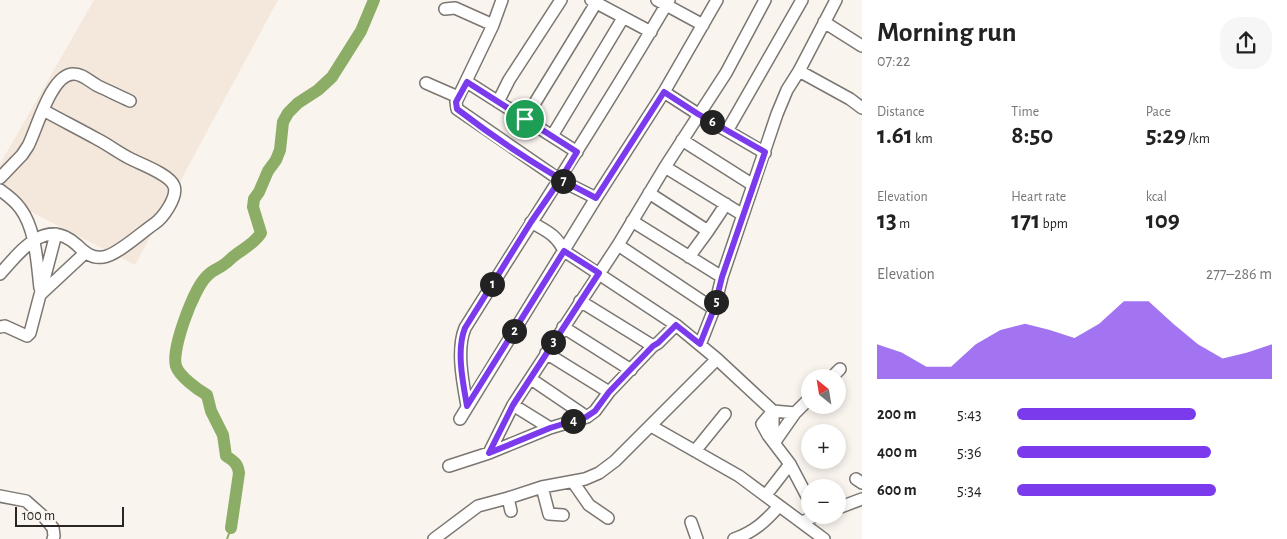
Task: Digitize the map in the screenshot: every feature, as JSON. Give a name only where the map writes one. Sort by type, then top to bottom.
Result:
[{"type":"street","points":[[502,0],[493,25],[467,82],[458,97],[456,102],[457,109],[560,180],[596,198]]},
{"type":"street","points":[[498,102],[509,80],[561,0]]},
{"type":"street","points":[[460,419],[596,198],[664,92],[717,0]]},
{"type":"street","points":[[489,453],[513,405],[618,245],[698,114],[726,73],[765,0]]},
{"type":"street","points":[[727,131],[802,0]]},
{"type":"street","points":[[700,344],[714,309],[722,277],[777,114],[787,90],[836,0]]},
{"type":"street","points":[[525,119],[593,2],[651,32]]},
{"type":"street","points":[[467,406],[462,380],[462,335],[651,32],[664,2],[703,25]]},
{"type":"street","points":[[445,9],[455,8],[493,25]]},
{"type":"street","points":[[552,136],[623,18]]},
{"type":"street","points":[[824,22],[862,46]]},
{"type":"street","points":[[799,71],[850,99],[862,108]]},
{"type":"street","points":[[0,178],[28,146],[52,90],[63,77],[74,74],[85,77],[96,85],[130,101]]},
{"type":"street","points":[[467,82],[577,152]]},
{"type":"street","points":[[426,83],[458,97]]},
{"type":"street","points":[[664,92],[698,114],[765,152]]},
{"type":"street","points":[[0,274],[33,240],[44,235],[56,234],[73,242],[85,253],[95,257],[113,254],[158,221],[169,206],[175,191],[174,184],[150,166],[133,160],[97,138],[43,110]]},
{"type":"street","points":[[682,140],[753,185]]},
{"type":"street","points":[[665,167],[743,215]]},
{"type":"street","points":[[0,190],[21,208],[27,221],[33,240],[41,294]]},
{"type":"street","points":[[650,193],[708,232]]},
{"type":"street","points":[[689,257],[726,204]]},
{"type":"street","points":[[632,221],[722,277]]},
{"type":"street","points":[[531,222],[555,237],[564,251],[676,325],[717,359],[773,411],[795,413]]},
{"type":"street","points":[[0,327],[5,326],[26,336],[30,333],[56,234]]},
{"type":"street","points":[[618,245],[714,309]]},
{"type":"street","points":[[41,294],[85,253]]},
{"type":"street","points":[[580,301],[653,346]]},
{"type":"street","points":[[449,466],[489,453],[550,428],[586,417],[595,411],[609,392],[676,325]]},
{"type":"street","points":[[563,327],[631,370]]},
{"type":"street","points":[[546,353],[609,392]]},
{"type":"street","points":[[434,539],[478,506],[542,487],[585,479],[606,469],[717,359]]},
{"type":"street","points":[[531,379],[586,417]]},
{"type":"street","points":[[513,405],[550,428]]},
{"type":"street","points":[[771,439],[801,407]]},
{"type":"street","points":[[773,411],[762,424],[790,464],[801,485]]},
{"type":"street","points":[[695,451],[725,414]]},
{"type":"street","points":[[651,426],[739,476],[801,521]]},
{"type":"street","points":[[766,495],[790,464]]},
{"type":"street","points":[[573,482],[589,505],[608,518]]},
{"type":"street","points":[[542,487],[549,514],[563,515]]},
{"type":"street","points":[[0,496],[26,501],[53,528],[54,536],[52,539]]},
{"type":"street","points":[[508,498],[511,511]]},
{"type":"street","points":[[846,505],[862,499]]},
{"type":"street","points":[[734,539],[752,532],[769,518],[779,506]]},
{"type":"street","points":[[691,522],[697,539]]},
{"type":"street","points":[[805,524],[824,539]]},
{"type":"shaded area","points":[[94,0],[278,0],[135,265],[0,196],[0,164]]},
{"type":"waterway","points":[[231,528],[239,473],[238,467],[226,456],[223,435],[211,411],[207,395],[185,378],[176,366],[175,358],[180,333],[190,305],[207,276],[252,243],[261,233],[253,207],[254,199],[280,150],[283,122],[288,113],[298,103],[318,90],[332,77],[361,31],[374,0]]},
{"type":"waterway","points":[[227,539],[231,528]]},
{"type":"route","points":[[525,119],[467,82],[456,102],[457,109],[480,126],[560,180],[596,198],[664,92],[698,114],[765,152],[722,277],[714,309],[700,344],[676,325],[609,392],[595,411],[586,417],[550,428],[489,453],[513,405],[599,273],[564,251],[467,406],[462,380],[461,346],[465,328],[531,222],[560,180],[577,152],[525,119]]}]
